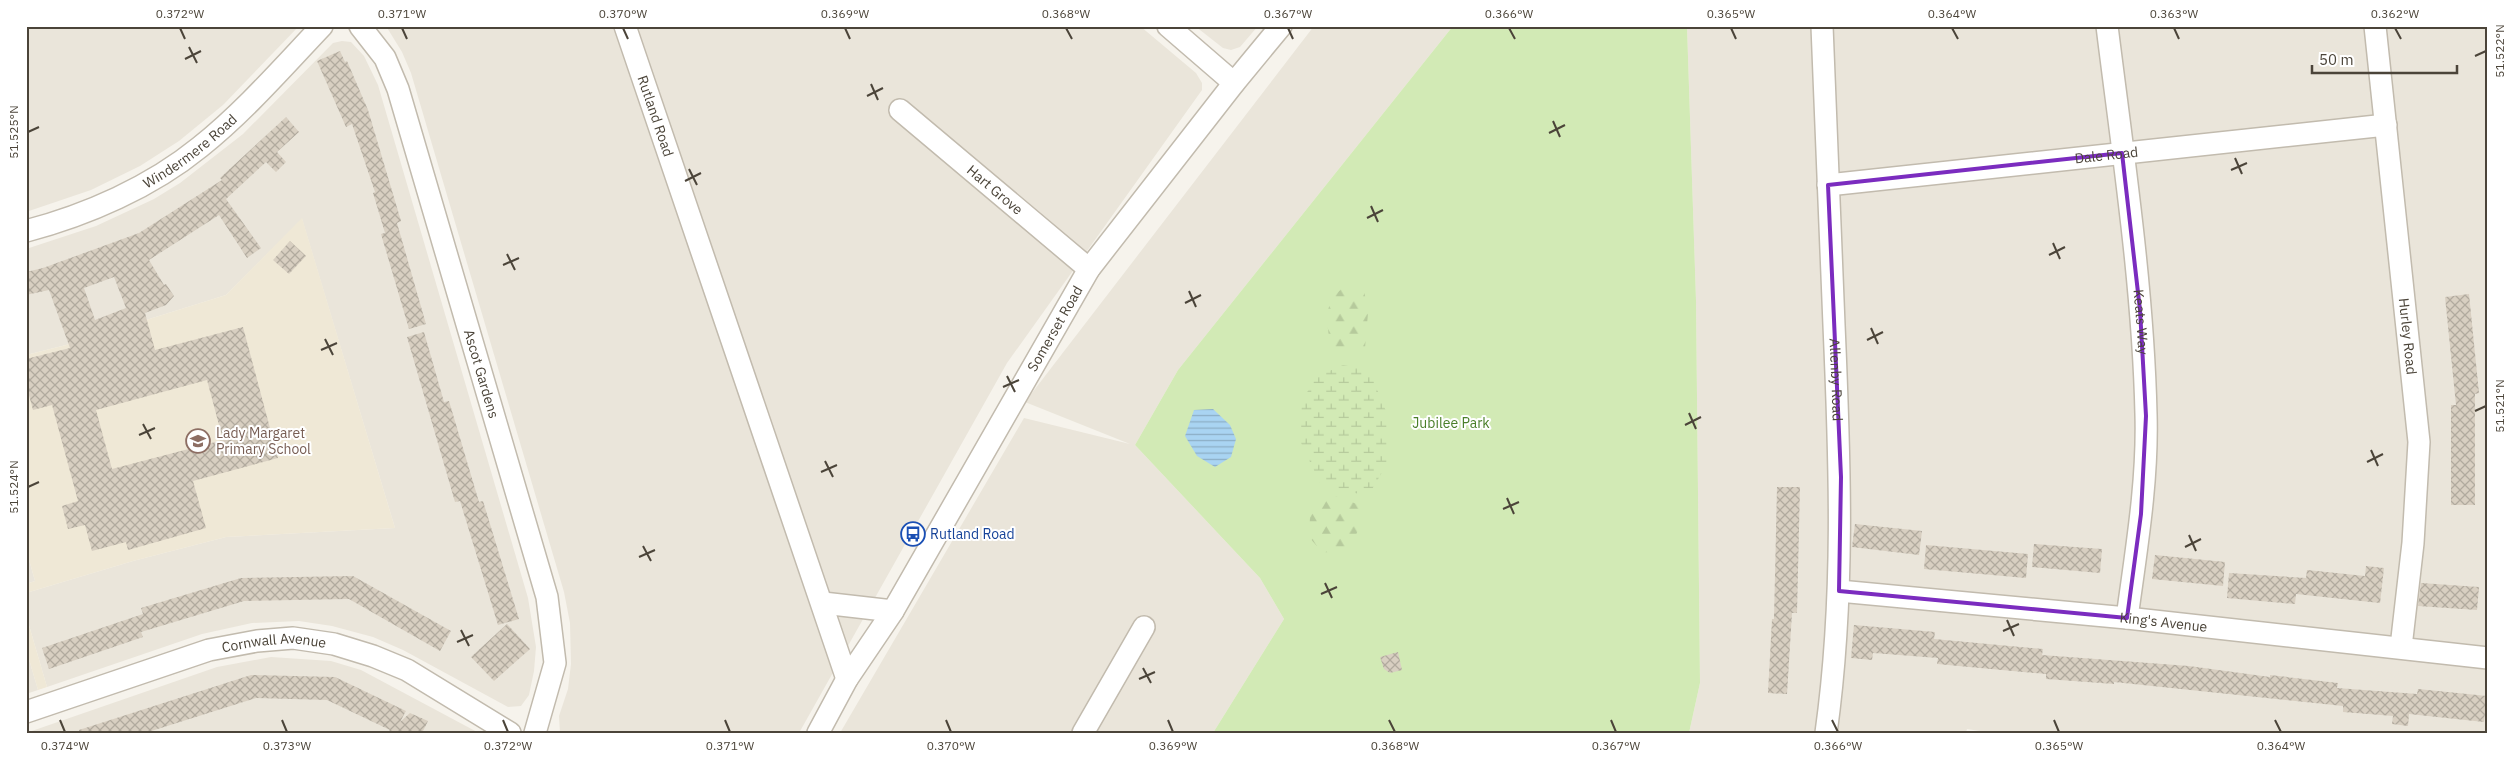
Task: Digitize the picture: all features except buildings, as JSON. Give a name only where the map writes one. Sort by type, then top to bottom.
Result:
[{"type":"street","name":"Windermere Road","points":[[26,231],[92,209],[159,176],[199,148],[235,117],[322,26]]},
{"type":"street","name":"Ascot Gardens","points":[[360,26],[385,58],[398,89],[547,597],[555,663],[535,733]]},
{"type":"street","name":"Rutland Road","points":[[625,26],[824,603],[848,679]]},
{"type":"street","points":[[1168,26],[1234,82]]},
{"type":"street","name":"Somerset Road","points":[[818,733],[848,679],[893,611],[1089,269],[1234,82],[1281,26]]},
{"type":"street","name":"Allenby Road","points":[[1822,26],[1841,477],[1839,590],[1834,673],[1826,733]]},
{"type":"street","name":"Keats Way","points":[[2107,26],[2140,310],[2146,416],[2142,514],[2127,618]]},
{"type":"street","name":"Hurley Road","points":[[2374,26],[2419,442],[2413,543],[2401,648]]},
{"type":"street","name":"Hart Grove","points":[[900,110],[1089,269]]},
{"type":"street","name":"Dale Road","points":[[1828,185],[2386,125]]},
{"type":"street","name":"King's Avenue","points":[[1839,590],[2127,618],[2488,658]]},
{"type":"street","points":[[824,603],[893,611]]},
{"type":"street","points":[[1084,733],[1144,627]]},
{"type":"street","name":"Cornwall Avenue","points":[[26,712],[209,650],[257,641],[293,638],[334,644],[373,656],[407,670],[510,733]]},
{"type":"highlighted area","points":[[2122,153],[2140,310],[2146,416],[2141,514],[2127,618],[1839,591],[1841,477],[1828,185]]},
{"type":"shaded area","points":[[26,26],[299,26],[223,105],[179,141],[140,166],[91,190],[26,212]]},
{"type":"shaded area","points":[[386,26],[1140,26],[1196,73],[1202,83],[1202,90],[1007,363],[799,733],[560,733],[559,716],[568,689],[571,664],[570,623],[564,592],[411,73],[402,52]]},
{"type":"shaded area","points":[[1195,26],[1258,26],[1240,47],[1231,50],[1223,48]]},
{"type":"shaded area","points":[[1314,26],[1453,26],[1178,370],[1135,445],[1260,578],[1284,619],[1213,733],[840,733],[1024,418],[1130,444],[1025,402]]},
{"type":"shaded area","points":[[1687,26],[2488,26],[2488,733],[1992,733],[1967,729],[1966,733],[1689,733],[1700,683],[1696,300]]},
{"type":"shaded area","points":[[351,42],[364,56],[378,85],[528,598],[536,647],[529,695],[521,706],[508,707],[403,650],[373,637],[332,626],[299,621],[252,623],[202,634],[47,687],[26,615],[26,593],[133,561],[226,537],[395,528],[302,219],[226,295],[66,345],[26,355],[26,249],[96,226],[154,199],[180,183],[243,134],[333,43]]},
{"type":"shaded area","name":"Lady Margaret Primary School","points":[[302,218],[395,528],[226,537],[133,561],[26,593],[26,584],[35,581],[26,549],[26,355],[66,345],[226,295]]},
{"type":"shaded area","points":[[26,549],[35,581],[26,584]]},
{"type":"shaded area","points":[[26,615],[47,687],[38,690],[26,649]]},
{"type":"shaded area","points":[[26,649],[38,690],[26,694]]},
{"type":"shaded area","points":[[271,657],[331,661],[361,670],[479,733],[26,733],[217,667]]},
{"type":"green space","name":"Jubilee Park","points":[[1453,26],[1687,26],[1696,300],[1700,683],[1689,733],[1213,733],[1284,619],[1260,578],[1135,445],[1178,370]]},
{"type":"green space","points":[[1347,284],[1364,290],[1368,313],[1365,348],[1331,347],[1327,320],[1328,312],[1333,298]]},
{"type":"green space","points":[[1343,365],[1369,370],[1388,416],[1387,464],[1368,496],[1321,485],[1300,441],[1302,401],[1316,377]]},
{"type":"green space","points":[[1335,496],[1368,508],[1355,537],[1340,553],[1322,552],[1309,537],[1310,517],[1315,501]]},
{"type":"water","points":[[1213,409],[1230,425],[1236,439],[1231,457],[1215,467],[1197,456],[1185,436],[1194,410]]},
{"type":"place","name":"Lady Margaret Primary School","points":[[198,441]]},
{"type":"place","name":"Rutland Road","points":[[913,534]]}]
